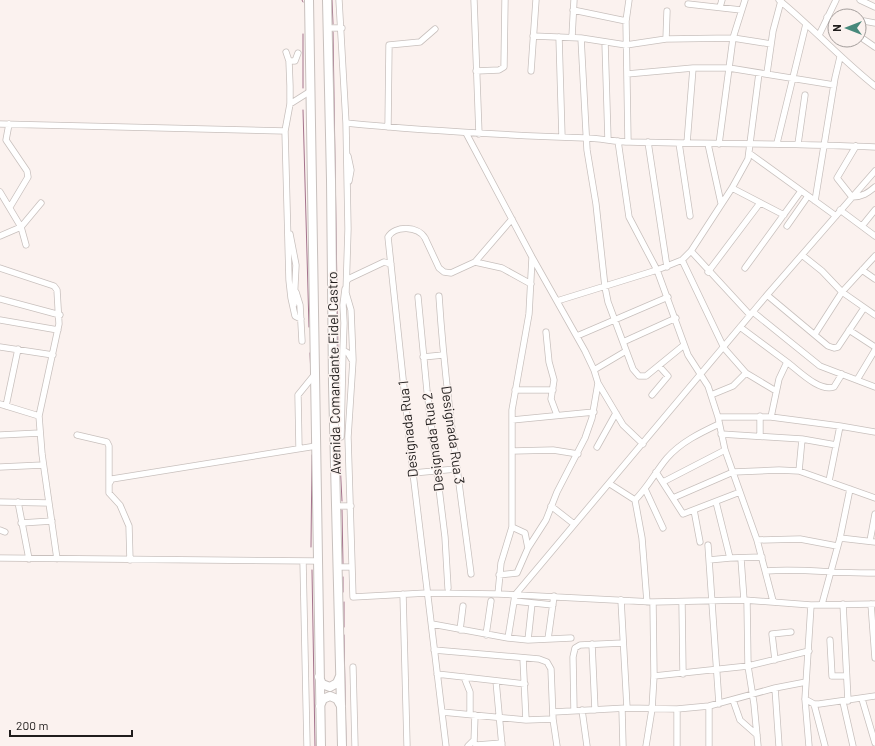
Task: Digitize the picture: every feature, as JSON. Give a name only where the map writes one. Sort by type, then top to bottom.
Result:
[{"type":"highway","name":"Avenida Comandante Fidel Castro","points":[[309,0],[309,92],[321,746]]},
{"type":"highway","name":"Avenida Comandante Fidel Castro","points":[[327,0],[341,437],[336,506],[342,746]]},
{"type":"highway","points":[[319,676],[322,684],[330,687],[337,683],[341,676]]},
{"type":"highway","points":[[320,707],[323,699],[330,696],[338,700],[341,706]]},
{"type":"street","points":[[339,0],[342,28],[346,123],[348,279],[346,293],[351,310],[353,360],[341,437]]},
{"type":"street","points":[[474,0],[479,134]]},
{"type":"street","points":[[476,71],[499,70],[504,67],[505,0]]},
{"type":"street","points":[[531,71],[536,0]]},
{"type":"street","points":[[572,37],[574,0]]},
{"type":"street","points":[[628,142],[626,20],[630,0]]},
{"type":"street","points":[[720,7],[722,0]]},
{"type":"street","points":[[719,144],[733,38],[745,0]]},
{"type":"street","points":[[860,0],[875,7]]},
{"type":"street","points":[[767,73],[771,44],[780,1],[819,35],[840,57],[875,86]]},
{"type":"street","points":[[688,4],[741,10]]},
{"type":"street","points":[[573,10],[626,20]]},
{"type":"street","points":[[666,39],[667,11]]},
{"type":"street","points":[[819,35],[827,17]]},
{"type":"street","points":[[777,143],[806,24]]},
{"type":"street","points":[[328,28],[342,28]]},
{"type":"street","points":[[388,127],[389,45],[420,42],[435,29]]},
{"type":"street","points":[[533,36],[572,37],[626,45],[666,39],[733,38],[771,44]]},
{"type":"street","points":[[559,37],[562,137]]},
{"type":"street","points":[[581,38],[586,138],[596,204],[604,288],[614,319],[635,373],[639,376],[646,376],[684,345]]},
{"type":"street","points":[[605,42],[608,140]]},
{"type":"street","points":[[286,52],[289,61],[290,104],[285,131],[289,280],[293,311],[295,316],[302,318]]},
{"type":"street","points":[[289,61],[295,61],[298,53]]},
{"type":"street","points":[[815,201],[840,57]]},
{"type":"street","points":[[627,74],[693,68],[729,68],[834,85]]},
{"type":"street","points":[[687,144],[693,68]]},
{"type":"street","points":[[557,301],[604,288],[667,267],[682,260],[691,251],[746,164],[749,153],[749,143],[759,73]]},
{"type":"street","points":[[290,104],[309,92]]},
{"type":"street","points":[[798,144],[805,95]]},
{"type":"street","points":[[346,123],[479,134],[586,138],[628,142],[687,144],[777,143],[875,147]]},
{"type":"street","points":[[0,124],[285,131]]},
{"type":"street","points":[[9,124],[6,140],[27,172],[28,177],[10,207]]},
{"type":"street","points":[[466,133],[532,257],[577,336],[594,370],[598,383],[623,425],[643,444]]},
{"type":"street","points":[[618,141],[629,217],[657,270],[692,363],[701,375],[711,395],[718,417],[725,450],[757,540],[773,602]]},
{"type":"street","points":[[648,142],[667,267]]},
{"type":"street","points":[[678,143],[690,216]]},
{"type":"street","points":[[708,144],[721,203]]},
{"type":"street","points":[[852,197],[836,176],[856,146]]},
{"type":"street","points":[[749,153],[836,216]]},
{"type":"street","points":[[508,638],[514,598],[574,524],[610,484],[767,295],[875,171]]},
{"type":"street","points":[[869,178],[875,181]]},
{"type":"street","points":[[852,197],[859,197],[866,194],[875,187]]},
{"type":"street","points":[[732,188],[784,215]]},
{"type":"street","points":[[746,268],[801,191]]},
{"type":"street","points":[[0,192],[10,207],[20,227],[26,245]]},
{"type":"street","points":[[787,226],[808,196]]},
{"type":"street","points":[[795,200],[802,205]]},
{"type":"street","points":[[0,236],[20,227],[41,203]]},
{"type":"street","points":[[708,272],[760,203]]},
{"type":"street","points":[[840,210],[875,236]]},
{"type":"street","points":[[862,226],[875,210]]},
{"type":"street","points":[[512,219],[475,262],[502,268],[531,284]]},
{"type":"street","points":[[287,225],[296,265],[296,290],[293,311]]},
{"type":"street","name":"Designada Rua 1","points":[[446,746],[413,473],[388,237],[392,232],[410,229],[422,233],[440,271],[451,272],[475,262]]},
{"type":"street","points":[[691,251],[708,272],[752,313],[820,366],[875,387]]},
{"type":"street","points":[[802,255],[822,271],[842,292],[875,315]]},
{"type":"street","points":[[815,334],[842,292],[875,256]]},
{"type":"street","points":[[498,594],[499,575],[512,527],[512,420],[515,390],[529,318],[532,257]]},
{"type":"street","points":[[682,260],[724,348],[746,373],[776,391]]},
{"type":"street","points":[[391,264],[384,262],[348,279],[343,296],[344,328],[341,437],[351,506],[353,597],[403,594],[498,594],[532,603],[553,605]]},
{"type":"street","points":[[0,268],[55,287],[60,315],[53,355],[39,416],[57,559]]},
{"type":"street","points":[[862,270],[875,279]]},
{"type":"street","points":[[296,290],[302,318],[302,341]]},
{"type":"street","points":[[767,295],[828,346],[835,348],[864,308]]},
{"type":"street","name":"Designada Rua 2","points":[[418,296],[423,357],[445,537],[448,588]]},
{"type":"street","name":"Designada Rua 3","points":[[439,296],[443,355],[456,469],[471,574]]},
{"type":"street","points":[[577,336],[668,296]]},
{"type":"street","points":[[0,299],[60,315]]},
{"type":"street","points":[[344,328],[351,310]]},
{"type":"street","points":[[623,342],[676,318]]},
{"type":"street","points":[[0,320],[58,330]]},
{"type":"street","points":[[740,327],[814,382],[829,388],[834,387],[842,374]]},
{"type":"street","points":[[849,330],[875,347]]},
{"type":"street","points":[[546,332],[549,362],[554,376],[552,402],[557,415]]},
{"type":"street","points":[[0,347],[53,355]]},
{"type":"street","points":[[6,406],[18,349]]},
{"type":"street","points":[[343,350],[348,353],[353,360]]},
{"type":"street","points":[[857,380],[875,350]]},
{"type":"street","points":[[594,370],[626,351]]},
{"type":"street","points":[[423,357],[443,355]]},
{"type":"street","points":[[771,417],[776,391],[787,362]]},
{"type":"street","points":[[652,395],[668,376],[660,366]]},
{"type":"street","points":[[711,395],[733,386],[746,373]]},
{"type":"street","points":[[299,448],[298,395],[315,374]]},
{"type":"street","points":[[499,575],[517,572],[528,548],[546,520],[551,506],[578,454],[594,412],[598,383]]},
{"type":"street","points":[[515,390],[553,390]]},
{"type":"street","points":[[0,404],[39,416]]},
{"type":"street","points":[[512,420],[594,412]]},
{"type":"street","points":[[597,447],[616,413]]},
{"type":"street","points":[[760,416],[760,435]]},
{"type":"street","points":[[718,417],[771,417],[875,432]]},
{"type":"street","points":[[635,500],[645,489],[667,457],[678,446],[719,424]]},
{"type":"street","points":[[829,481],[840,426]]},
{"type":"street","points":[[0,434],[40,433]]},
{"type":"street","points":[[721,434],[760,435],[802,439],[836,445]]},
{"type":"street","points":[[77,435],[107,442],[109,446],[109,493],[120,505],[129,526],[130,560]]},
{"type":"street","points":[[799,471],[802,439]]},
{"type":"street","points":[[109,484],[114,478],[316,446]]},
{"type":"street","points":[[513,451],[547,450],[578,454]]},
{"type":"street","points":[[663,482],[725,450]]},
{"type":"street","points":[[0,466],[44,465]]},
{"type":"street","points":[[413,473],[456,469]]},
{"type":"street","points":[[673,498],[733,472],[779,470],[799,471],[875,498]]},
{"type":"street","points":[[656,472],[683,514],[740,492]]},
{"type":"street","points":[[610,484],[635,500],[650,602],[654,676],[652,709],[646,746]]},
{"type":"street","points":[[822,604],[829,573],[840,538],[850,488]]},
{"type":"street","points":[[645,489],[663,528]]},
{"type":"street","points":[[0,502],[49,503]]},
{"type":"street","points":[[18,502],[28,559]]},
{"type":"street","points":[[716,502],[730,558]]},
{"type":"street","points":[[336,506],[351,506]]},
{"type":"street","points":[[551,506],[574,524]]},
{"type":"street","points":[[694,510],[700,542]]},
{"type":"street","points":[[840,538],[872,541],[875,514]]},
{"type":"street","points":[[21,523],[52,521]]},
{"type":"street","points":[[512,527],[526,533],[528,548]]},
{"type":"street","points":[[757,540],[800,539],[837,546]]},
{"type":"street","points":[[708,545],[718,671],[719,704]]},
{"type":"street","points":[[710,560],[762,557]]},
{"type":"street","points":[[0,558],[317,561]]},
{"type":"street","points":[[741,559],[745,600],[748,666],[758,746]]},
{"type":"street","points":[[303,561],[307,746]]},
{"type":"street","points":[[338,567],[352,567]]},
{"type":"street","points":[[766,571],[799,569],[829,573],[875,572]]},
{"type":"street","points":[[403,594],[407,745]]},
{"type":"street","points":[[514,598],[554,596],[650,602],[745,600],[811,605],[873,604],[875,658]]},
{"type":"street","points":[[548,639],[554,596]]},
{"type":"street","points":[[621,600],[624,708],[622,746]]},
{"type":"street","points":[[486,635],[491,601]]},
{"type":"street","points":[[682,602],[683,674]]},
{"type":"street","points":[[528,640],[532,603]]},
{"type":"street","points":[[843,604],[846,676],[845,701],[853,746]]},
{"type":"street","points":[[809,746],[805,699],[811,605]]},
{"type":"street","points":[[460,630],[463,606]]},
{"type":"street","points":[[432,624],[508,638],[528,640],[571,638]]},
{"type":"street","points":[[775,660],[772,634],[790,632]]},
{"type":"street","points":[[830,640],[832,676],[846,676]]},
{"type":"street","points":[[574,711],[574,651],[580,645],[623,643]]},
{"type":"street","points":[[592,644],[595,710]]},
{"type":"street","points":[[434,650],[543,660],[550,666],[552,672],[553,719],[557,746]]},
{"type":"street","points":[[654,676],[718,671],[748,666],[809,651]]},
{"type":"street","points":[[523,658],[526,720]]},
{"type":"street","points":[[353,667],[355,746]]},
{"type":"street","points":[[437,674],[525,684]]},
{"type":"street","points":[[464,677],[470,692],[474,743],[477,745],[502,745],[496,681]]},
{"type":"street","points":[[553,712],[624,708],[677,709],[709,706],[775,688],[806,682]]},
{"type":"street","points":[[775,688],[778,746]]},
{"type":"street","points":[[805,699],[814,704],[862,699],[875,696]]},
{"type":"street","points":[[862,699],[875,742]]},
{"type":"street","points":[[734,700],[740,720],[757,735]]},
{"type":"street","points":[[814,704],[825,746]]},
{"type":"street","points":[[709,706],[709,746]]},
{"type":"street","points":[[677,709],[677,746]]},
{"type":"street","points":[[582,710],[588,746]]},
{"type":"street","points":[[442,712],[526,720],[553,719]]},
{"type":"street","points":[[468,746],[474,740]]},
{"type":"waterway","points":[[332,0],[333,24]]},
{"type":"waterway","points":[[333,32],[339,421]]},
{"type":"waterway","points":[[303,34],[303,88]]},
{"type":"waterway","points":[[303,110],[309,327]]},
{"type":"waterway","points":[[310,353],[311,375]]},
{"type":"waterway","points":[[312,436],[312,444]]},
{"type":"waterway","points":[[339,442],[342,501]]},
{"type":"waterway","points":[[311,547],[312,455]]},
{"type":"waterway","points":[[342,510],[343,565]]},
{"type":"waterway","points":[[312,570],[315,746]]},
{"type":"waterway","points":[[343,577],[343,592]]},
{"type":"waterway","points":[[344,602],[344,627]]},
{"type":"waterway","points":[[344,635],[346,746]]}]
